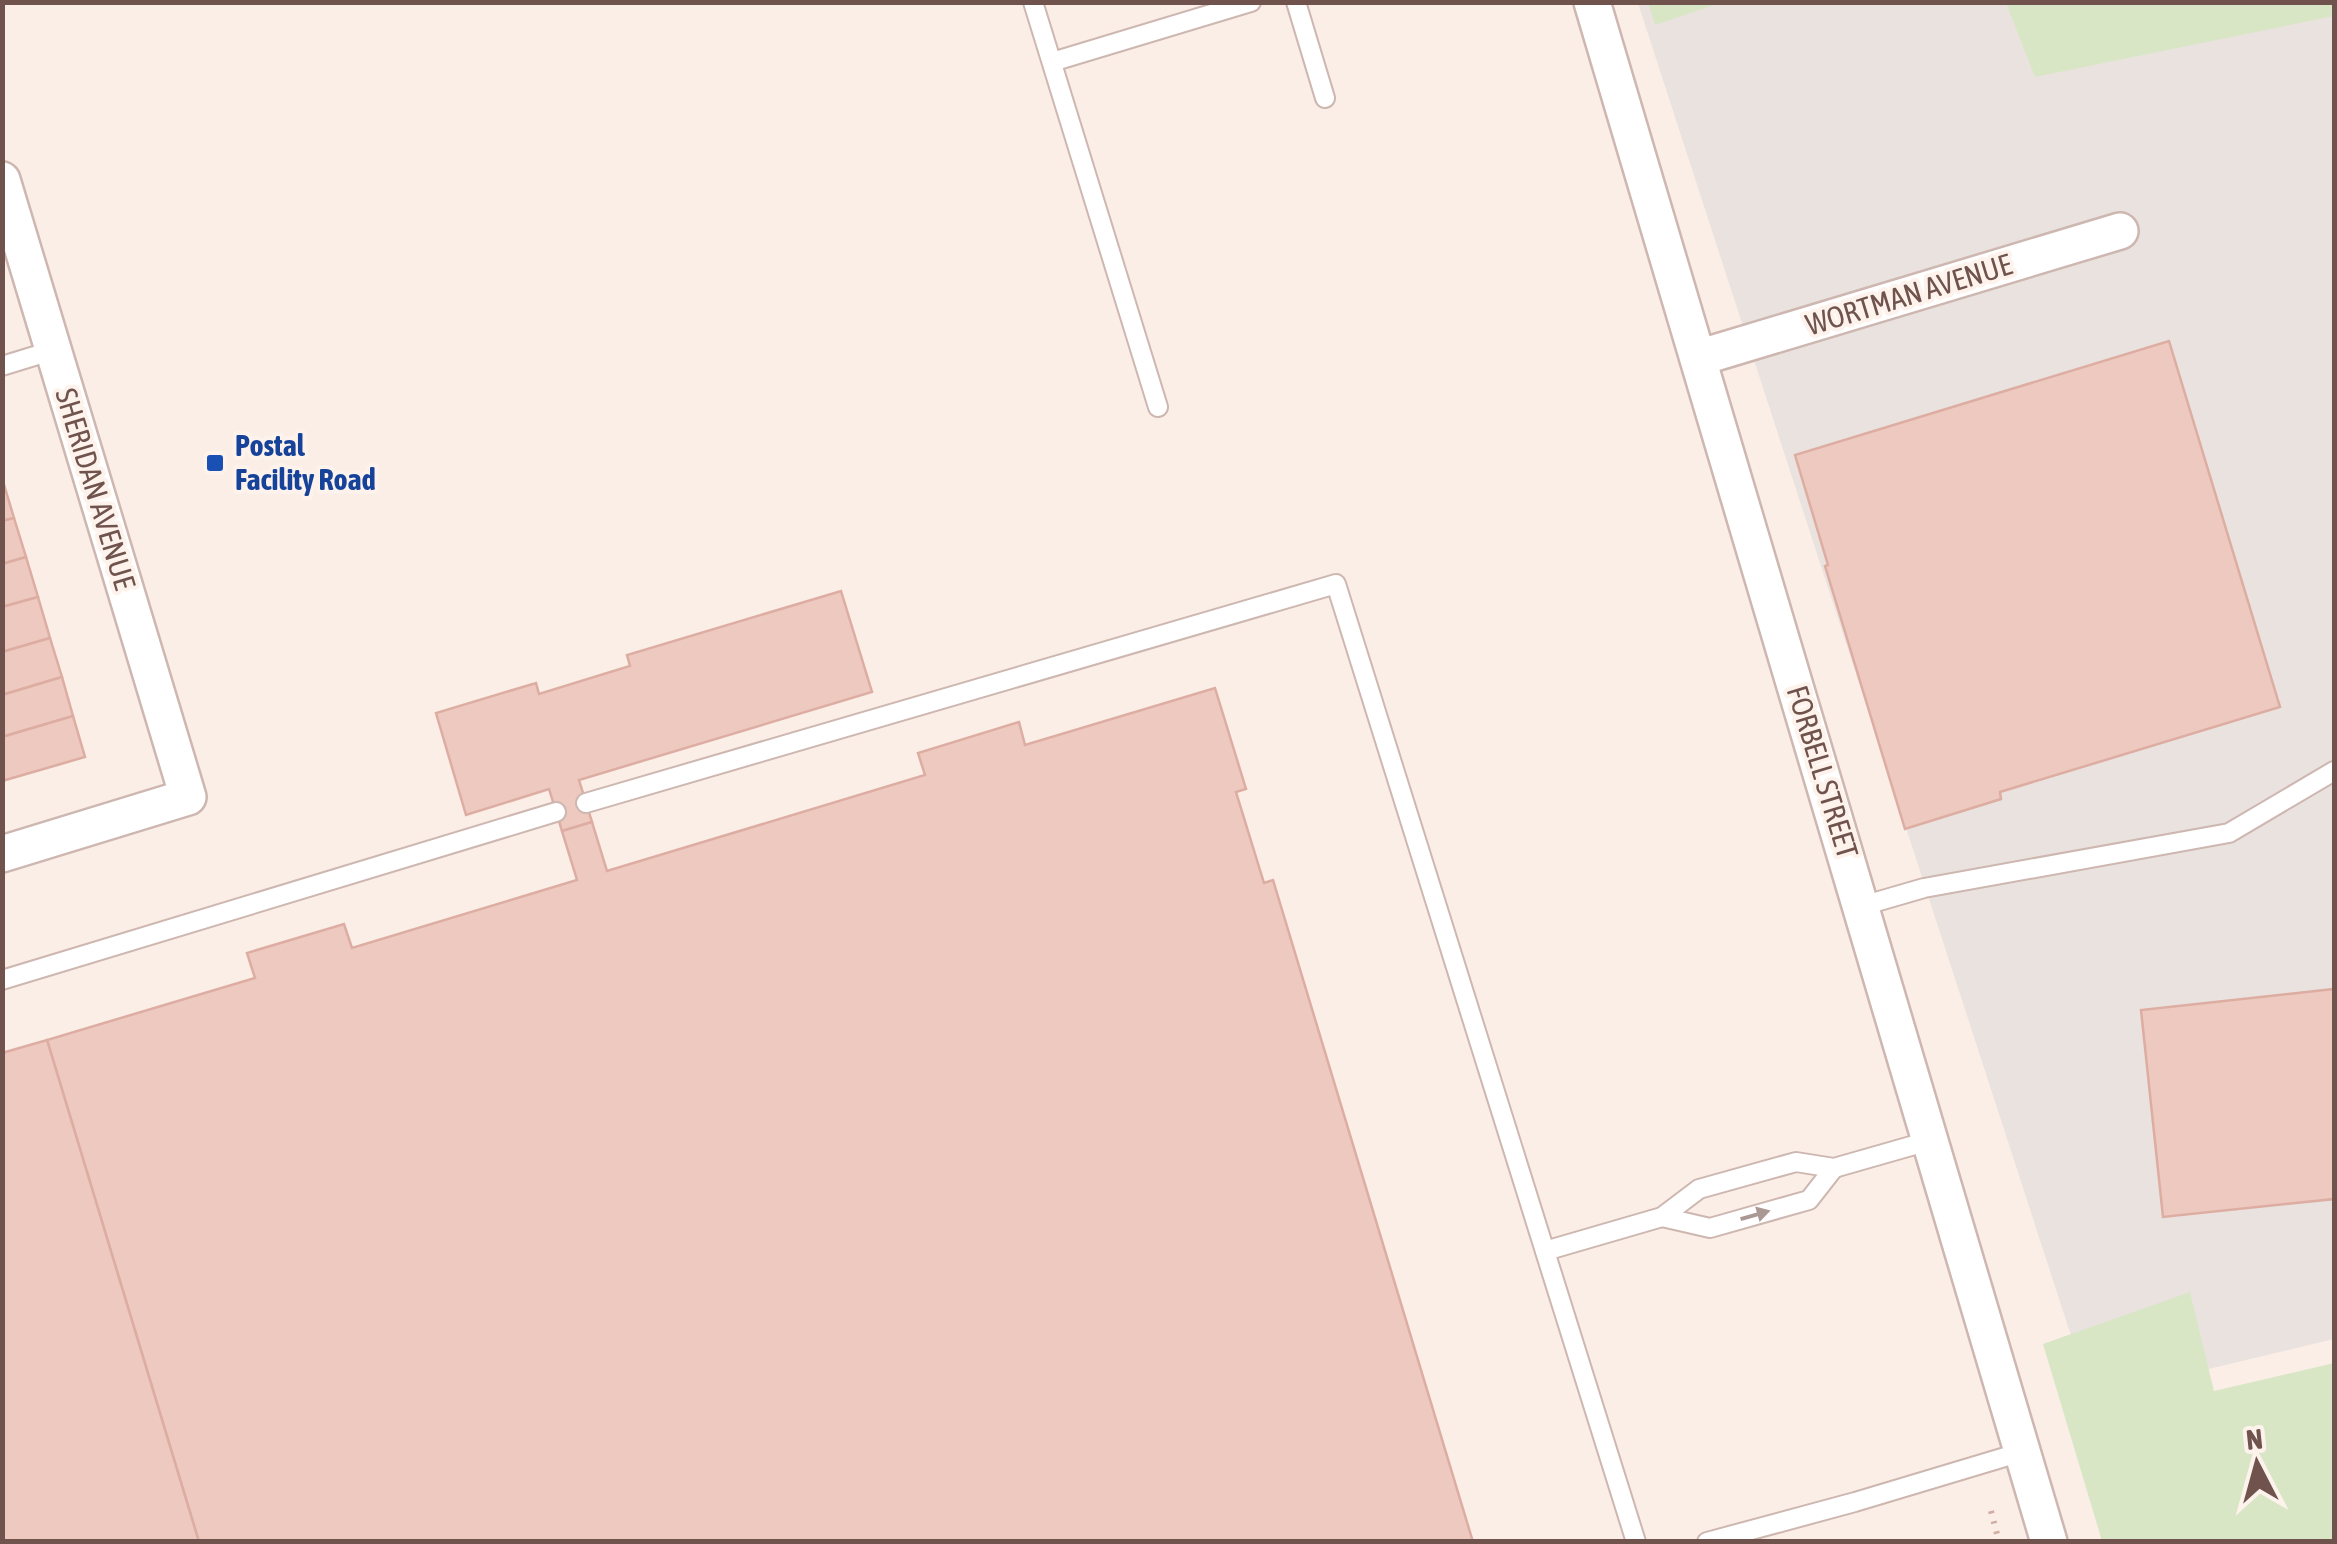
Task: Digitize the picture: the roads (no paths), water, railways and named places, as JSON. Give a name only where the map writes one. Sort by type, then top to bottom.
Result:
[{"type":"street","name":"FORBELL STREET","points":[[1592,2],[2050,1542]]},
{"type":"street","name":"SHERIDAN AVENUE","points":[[2,180],[188,797],[2,854]]},
{"type":"street","name":"WORTMAN AVENUE","points":[[1698,358],[2120,232]]},
{"type":"lane","points":[[1033,2],[1158,407]]},
{"type":"lane","points":[[1052,62],[1251,2]]},
{"type":"lane","points":[[1296,2],[1324,98]]},
{"type":"lane","points":[[2,366],[54,350]]},
{"type":"lane","points":[[586,803],[1336,584],[1636,1542]]},
{"type":"lane","points":[[1862,906],[1924,888],[2229,832],[2334,772]]},
{"type":"lane","points":[[2,980],[556,812]]},
{"type":"lane","points":[[1544,1251],[1662,1218],[1699,1188],[1796,1162],[1834,1168],[1932,1140]]},
{"type":"lane","points":[[1662,1218],[1710,1228],[1809,1200],[1834,1168]]},
{"type":"lane","points":[[1706,1542],[2025,1451]]},
{"type":"place","name":"Postal Facility Road","points":[[215,463]]}]
